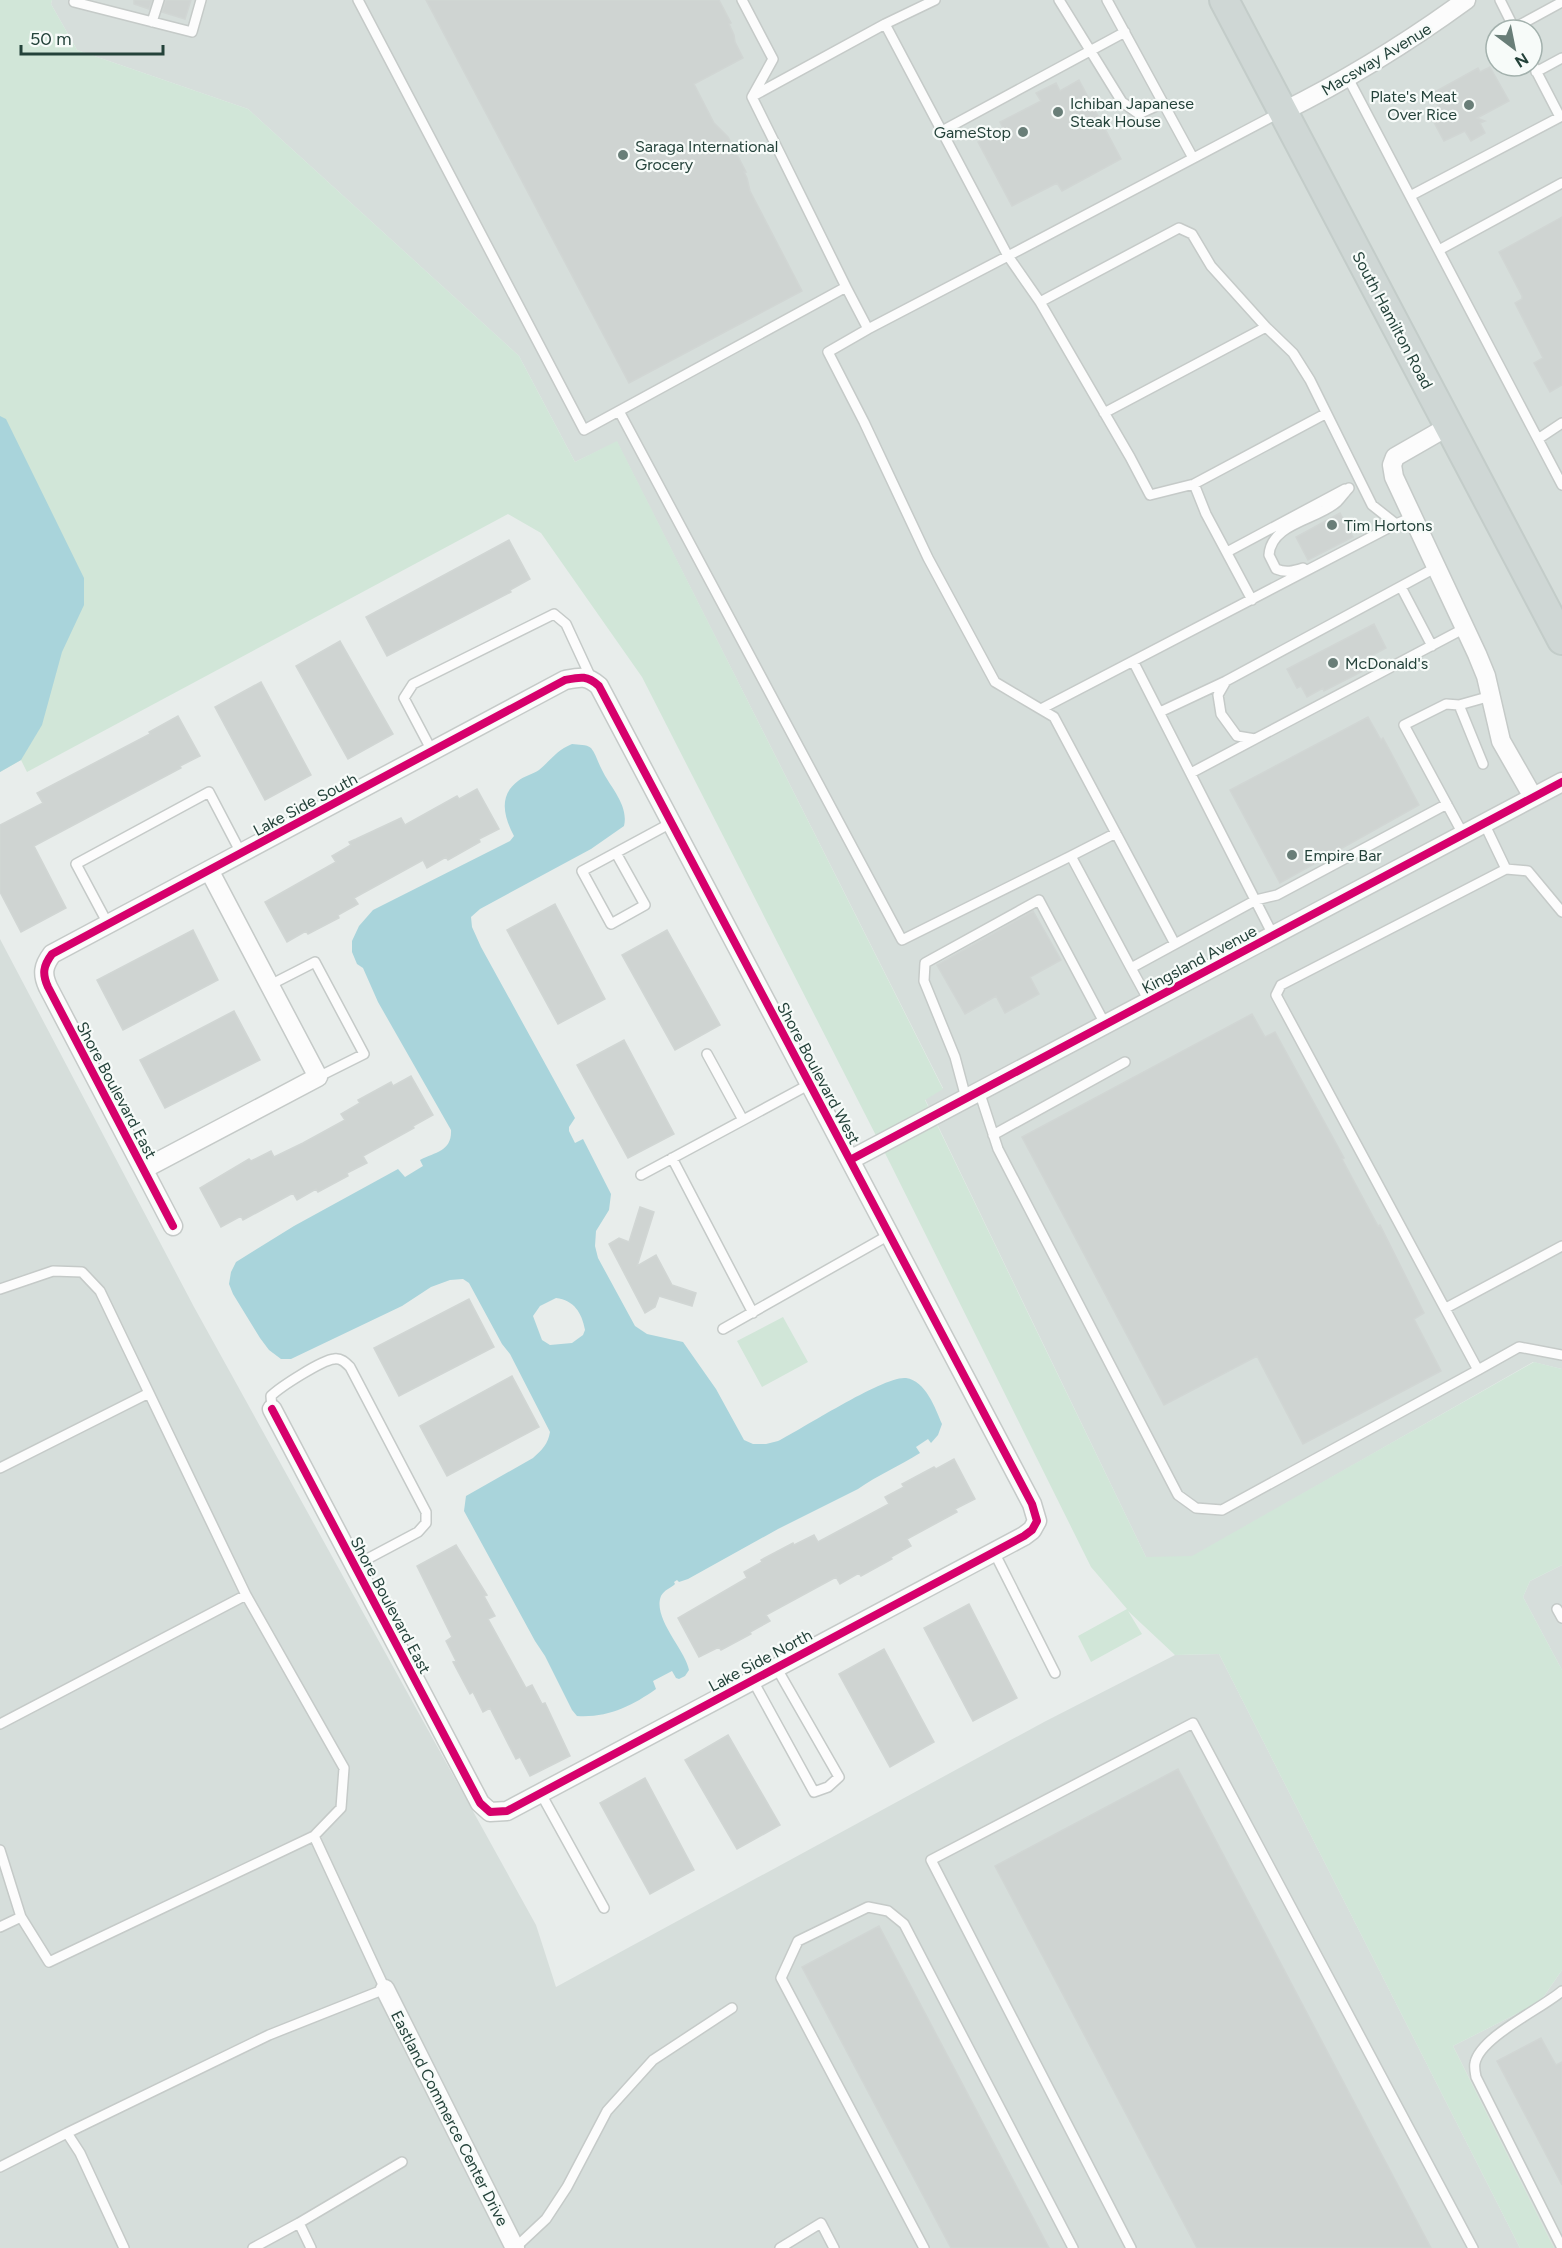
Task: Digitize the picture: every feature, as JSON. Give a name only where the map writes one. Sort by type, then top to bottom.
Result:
[{"type":"main road","name":"South Hamilton Road","points":[[1224,0],[1562,640]]},
{"type":"street","name":"Macsway Avenue","points":[[1282,112],[1401,47],[1461,2]]},
{"type":"street","points":[[1449,426],[1395,457],[1392,465],[1394,477],[1486,676],[1501,741],[1533,797]]},
{"type":"street","name":"Lake Side South","points":[[44,964],[52,954],[565,680],[588,678]]},
{"type":"street","name":"Shore Boulevard West","points":[[588,678],[598,686],[671,823],[1032,1504],[1037,1521]]},
{"type":"street","name":"Kingsland Avenue","points":[[850,1160],[1562,782]]},
{"type":"street","points":[[209,870],[318,1077]]},
{"type":"street","name":"Shore Boulevard East","points":[[44,964],[43,976],[48,987],[173,1226]]},
{"type":"street","name":"Shore Boulevard East","points":[[144,1169],[318,1077]]},
{"type":"street","name":"Shore Boulevard East","points":[[272,1409],[480,1803],[490,1812]]},
{"type":"street","name":"Lake Side North","points":[[490,1812],[507,1811],[994,1552],[1024,1536],[1032,1530],[1037,1521]]},
{"type":"street","name":"Eastland Commerce Center Drive","points":[[385,1989],[515,2248]]},
{"type":"lane","points":[[75,0],[74,2],[192,32],[201,0]]},
{"type":"lane","points":[[110,11],[113,0]]},
{"type":"lane","points":[[153,22],[159,0]]},
{"type":"lane","points":[[358,0],[584,430],[846,287]]},
{"type":"lane","points":[[741,0],[773,59],[752,97]]},
{"type":"lane","points":[[752,97],[885,24],[935,0]]},
{"type":"lane","points":[[1059,0],[1122,102],[1139,114],[1163,103]]},
{"type":"lane","points":[[1107,0],[1192,158]]},
{"type":"lane","points":[[1500,0],[1509,18]]},
{"type":"lane","points":[[1534,18],[1562,2]]},
{"type":"lane","points":[[885,24],[1008,256],[1040,302],[1150,495],[1194,484],[1325,414]]},
{"type":"lane","points":[[942,131],[1125,32]]},
{"type":"lane","points":[[1544,64],[1562,58]]},
{"type":"lane","points":[[1348,78],[1562,485]]},
{"type":"lane","points":[[1410,196],[1561,116],[1540,78]]},
{"type":"lane","points":[[752,97],[868,328]]},
{"type":"lane","points":[[1175,944],[1054,717],[995,682],[928,558],[864,422],[828,352],[868,328],[1282,112]]},
{"type":"lane","points":[[1439,250],[1562,183]]},
{"type":"lane","points":[[1040,302],[1179,228],[1192,234],[1210,266],[1293,353],[1310,380],[1372,505],[1396,524]]},
{"type":"lane","points":[[1104,413],[1266,327]]},
{"type":"lane","points":[[619,411],[902,940],[1116,833]]},
{"type":"lane","points":[[1538,439],[1562,423]]},
{"type":"lane","points":[[1227,552],[1360,481]]},
{"type":"lane","points":[[1194,484],[1206,514],[1252,600]]},
{"type":"lane","points":[[1349,488],[1336,503],[1273,539],[1269,547],[1271,562],[1276,569],[1282,572],[1292,572],[1355,539],[1363,536],[1372,537]]},
{"type":"lane","points":[[1041,709],[1413,517]]},
{"type":"lane","points":[[1160,712],[1226,681],[1435,568]]},
{"type":"lane","points":[[1401,587],[1432,646]]},
{"type":"lane","points":[[432,751],[404,698],[413,684],[554,614],[566,624],[588,678]]},
{"type":"lane","points":[[1191,773],[1465,628]]},
{"type":"lane","points":[[1133,661],[1273,935]]},
{"type":"lane","points":[[1226,681],[1218,695],[1221,714],[1237,736],[1255,739]]},
{"type":"lane","points":[[1463,834],[1404,725],[1446,704],[1459,705],[1491,696]]},
{"type":"lane","points":[[1459,705],[1482,764]]},
{"type":"lane","points":[[108,924],[76,864],[209,792],[241,853]]},
{"type":"lane","points":[[1131,968],[1256,900],[1277,895],[1447,804]]},
{"type":"lane","points":[[616,853],[645,905],[611,924],[582,871],[671,823]]},
{"type":"lane","points":[[1484,823],[1506,869]]},
{"type":"lane","points":[[1071,856],[1149,1001]]},
{"type":"lane","points":[[1478,1370],[1276,995],[1281,985],[1506,869],[1528,871],[1562,912]]},
{"type":"lane","points":[[1105,1024],[1039,900],[925,963],[924,981],[972,1095],[1178,1495],[1196,1508],[1222,1510],[1519,1347],[1562,1355]]},
{"type":"lane","points":[[270,985],[315,962],[364,1054],[318,1077]]},
{"type":"lane","points":[[708,1054],[742,1120]]},
{"type":"lane","points":[[993,1135],[1125,1062]]},
{"type":"lane","points":[[640,1175],[810,1084]]},
{"type":"lane","points":[[672,1158],[753,1313]]},
{"type":"lane","points":[[723,1329],[889,1235]]},
{"type":"lane","points":[[1446,1308],[1562,1246]]},
{"type":"lane","points":[[0,1289],[53,1271],[82,1272],[100,1291],[246,1595],[344,1768],[341,1808],[314,1836],[49,1962],[21,1917],[0,1850]]},
{"type":"lane","points":[[272,1409],[271,1396],[281,1387],[332,1358],[343,1360],[350,1367],[426,1512],[426,1523],[418,1532],[354,1566]]},
{"type":"lane","points":[[0,1468],[149,1393]]},
{"type":"lane","points":[[994,1552],[1055,1673]]},
{"type":"lane","points":[[0,1724],[246,1595]]},
{"type":"lane","points":[[1557,1609],[1562,1618]]},
{"type":"lane","points":[[752,1679],[813,1792],[828,1787],[839,1777],[776,1667]]},
{"type":"lane","points":[[1131,2248],[931,1860],[1193,1723],[1473,2248]]},
{"type":"lane","points":[[540,1792],[604,1908]]},
{"type":"lane","points":[[0,2167],[269,2035],[385,1989],[314,1836]]},
{"type":"lane","points":[[924,2248],[781,1978],[798,1941],[867,1907],[888,1911],[904,1924],[1073,2248]]},
{"type":"lane","points":[[0,1927],[21,1917]]},
{"type":"lane","points":[[1562,1991],[1491,2040],[1479,2052],[1474,2062],[1476,2077],[1562,2248]]},
{"type":"lane","points":[[515,2248],[546,2219],[567,2187],[607,2110],[653,2060],[732,2008]]},
{"type":"lane","points":[[67,2133],[80,2153],[124,2248]]},
{"type":"lane","points":[[253,2248],[402,2162]]},
{"type":"lane","points":[[299,2223],[311,2248]]},
{"type":"lane","points":[[780,2248],[821,2223],[834,2248]]},
{"type":"shaded area","points":[[52,0],[1562,0],[1562,1369],[1533,1362],[1192,1557],[1146,1557],[925,1099],[943,1088],[617,442],[575,462],[519,356],[248,109],[77,50],[51,4]]},
{"type":"shaded area","points":[[0,939],[194,1307],[536,1925],[556,1987],[1044,1722],[1175,1655],[1219,1654],[1520,2248],[0,2248]]},
{"type":"shaded area","points":[[1562,1565],[1562,1670],[1523,1597],[1530,1581]]},
{"type":"shaded area","points":[[1562,1970],[1562,2248],[1554,2248],[1453,2046],[1540,2002]]},
{"type":"green space","points":[[0,0],[52,0],[51,4],[77,50],[248,109],[519,356],[575,462],[617,441],[943,1089],[925,1100],[1146,1557],[1192,1556],[1534,1362],[1562,1369],[1562,1565],[1530,1581],[1523,1597],[1562,1670],[1562,1970],[1540,2002],[1453,2046],[1554,2248],[1520,2248],[1219,1654],[1175,1655],[1128,1611],[1142,1634],[1091,1662],[1078,1636],[1127,1609],[1091,1567],[890,1163],[642,677],[541,533],[508,514],[27,772],[21,760],[0,772]]},
{"type":"green space","points":[[783,1317],[808,1362],[762,1387],[737,1341]]},
{"type":"water","points":[[0,416],[6,419],[84,578],[84,605],[62,652],[42,725],[21,760],[0,772]]},
{"type":"water","points":[[582,745],[593,750],[605,776],[618,796],[624,811],[624,826],[591,849],[480,909],[471,917],[472,927],[575,1118],[569,1131],[575,1143],[583,1139],[611,1194],[609,1210],[596,1231],[595,1246],[598,1258],[635,1326],[647,1334],[683,1342],[716,1389],[744,1440],[753,1444],[778,1441],[863,1393],[895,1379],[906,1378],[919,1384],[933,1403],[942,1424],[938,1435],[931,1443],[928,1439],[916,1447],[920,1453],[912,1458],[688,1579],[674,1582],[675,1584],[662,1594],[659,1605],[665,1624],[687,1662],[689,1670],[679,1679],[672,1671],[653,1681],[656,1689],[629,1706],[609,1713],[588,1716],[577,1716],[572,1710],[545,1656],[464,1511],[466,1496],[533,1458],[548,1440],[550,1432],[510,1354],[502,1344],[469,1283],[463,1279],[450,1280],[431,1287],[402,1306],[291,1359],[281,1359],[269,1350],[229,1284],[236,1262],[294,1226],[398,1169],[405,1177],[423,1166],[420,1160],[446,1147],[451,1137],[451,1130],[378,1002],[363,968],[357,964],[352,952],[352,941],[359,926],[373,910],[510,841],[514,836],[505,807],[508,793],[518,781],[539,770],[567,746]],"holes":[[[556,1298],[576,1308],[585,1330],[583,1335],[572,1343],[550,1345],[542,1340],[533,1316],[540,1306]]]},
{"type":"building","points":[[134,0],[152,0],[149,9],[134,4]]},
{"type":"building","points":[[166,0],[191,0],[185,19],[162,12]]},
{"type":"building","name":"Saraga International Grocery","points":[[426,0],[719,0],[731,23],[729,24],[735,42],[743,58],[694,84],[714,123],[728,137],[746,172],[744,172],[750,191],[802,291],[629,383]]},
{"type":"building","name":"Plate's Meat Over Rice","points":[[1478,68],[1480,72],[1484,70],[1484,78],[1496,78],[1509,101],[1477,118],[1485,121],[1480,123],[1485,133],[1471,141],[1465,131],[1444,141],[1430,115],[1440,109],[1431,94]]},
{"type":"building","points":[[1079,80],[1121,159],[1062,191],[1057,183],[1012,206],[978,142],[1003,128],[1000,122],[1041,101],[1036,93],[1056,83],[1060,91]]},
{"type":"building","points":[[1562,217],[1562,385],[1550,392],[1534,363],[1543,358],[1515,303],[1522,299],[1522,296],[1499,252]]},
{"type":"building","name":"Tim Hortons","points":[[1340,513],[1353,537],[1308,560],[1296,537]]},
{"type":"building","points":[[509,540],[530,579],[510,590],[511,592],[387,656],[366,617]]},
{"type":"building","name":"McDonald's","points":[[1374,624],[1386,648],[1364,660],[1367,669],[1307,697],[1301,686],[1297,688],[1287,669]]},
{"type":"building","points":[[340,641],[393,734],[348,759],[296,666]]},
{"type":"building","points":[[261,682],[311,775],[265,800],[215,707]]},
{"type":"building","points":[[178,716],[200,756],[34,846],[66,908],[21,932],[0,892],[0,825],[43,803],[37,793],[150,734],[149,732]]},
{"type":"building","points":[[1368,717],[1381,740],[1383,738],[1419,805],[1280,883],[1230,790]]},
{"type":"building","points":[[477,789],[499,829],[479,839],[480,842],[448,860],[446,857],[427,868],[423,860],[354,898],[358,904],[338,915],[339,918],[308,934],[306,931],[287,942],[265,902],[336,862],[332,856],[351,845],[349,842],[401,818],[405,825],[457,796],[459,799]]},
{"type":"building","points":[[555,904],[605,999],[558,1024],[507,930]]},
{"type":"building","points":[[1033,911],[1061,960],[1030,977],[1039,994],[1005,1013],[996,996],[965,1014],[937,965]]},
{"type":"building","points":[[193,930],[218,980],[123,1030],[97,980]]},
{"type":"building","points":[[667,930],[720,1025],[675,1050],[622,955]]},
{"type":"building","points":[[234,1011],[260,1060],[165,1108],[140,1060]]},
{"type":"building","points":[[1252,1014],[1265,1037],[1275,1032],[1344,1158],[1342,1159],[1378,1226],[1380,1225],[1424,1313],[1414,1319],[1441,1371],[1303,1444],[1257,1356],[1164,1405],[1022,1137]]},
{"type":"building","points":[[624,1040],[674,1134],[628,1158],[577,1065]]},
{"type":"building","points":[[411,1076],[433,1115],[363,1156],[367,1163],[318,1192],[316,1189],[297,1200],[293,1193],[243,1220],[241,1216],[221,1227],[200,1188],[249,1159],[251,1161],[271,1151],[274,1157],[303,1143],[345,1120],[341,1114],[360,1103],[358,1100],[391,1082],[393,1086]]},
{"type":"building","points":[[640,1207],[654,1212],[637,1266],[656,1255],[672,1285],[696,1293],[692,1306],[659,1296],[655,1307],[645,1313],[609,1244],[619,1238],[629,1242]]},
{"type":"building","points":[[469,1299],[494,1347],[399,1396],[374,1348]]},
{"type":"building","points":[[512,1376],[539,1427],[447,1476],[420,1426]]},
{"type":"building","points":[[954,1459],[975,1499],[955,1509],[957,1512],[907,1539],[911,1546],[891,1557],[892,1559],[861,1576],[859,1573],[840,1584],[836,1577],[766,1615],[770,1621],[750,1632],[751,1634],[721,1650],[719,1647],[699,1657],[678,1618],[747,1578],[744,1572],[762,1562],[761,1560],[814,1535],[818,1542],[889,1504],[885,1497],[904,1487],[902,1484]]},
{"type":"building","points":[[456,1545],[487,1595],[484,1596],[495,1616],[488,1619],[526,1688],[532,1685],[542,1704],[545,1703],[570,1756],[530,1776],[520,1757],[516,1759],[490,1708],[483,1712],[473,1692],[470,1694],[453,1662],[456,1661],[446,1641],[452,1637],[417,1566]]},
{"type":"building","points":[[969,1604],[1017,1698],[973,1721],[924,1628]]},
{"type":"building","points":[[884,1649],[934,1742],[890,1767],[839,1674]]},
{"type":"building","points":[[728,1735],[780,1825],[737,1849],[685,1760]]},
{"type":"building","points":[[1178,1769],[1431,2248],[1197,2248],[995,1866]]},
{"type":"building","points":[[645,1778],[694,1870],[650,1894],[600,1803]]},
{"type":"building","points":[[879,1926],[1049,2248],[951,2248],[802,1967]]},
{"type":"building","points":[[1541,2038],[1556,2065],[1562,2062],[1562,2185],[1497,2061]]},
{"type":"cycle path","points":[[173,1226],[48,987],[44,970],[52,954],[565,680],[587,678],[599,686],[1032,1504],[1037,1521],[1032,1530],[1024,1536],[507,1811],[490,1812],[480,1803],[272,1409]]},
{"type":"cycle path","points":[[850,1160],[1562,782]]},
{"type":"place","name":"Plate's Meat Over Rice","points":[[1469,105]]},
{"type":"place","name":"Ichiban Japanese Steak House","points":[[1058,112]]},
{"type":"place","name":"GameStop","points":[[1023,132]]},
{"type":"place","name":"Saraga International Grocery","points":[[623,155]]},
{"type":"place","name":"Tim Hortons","points":[[1332,525]]},
{"type":"place","name":"McDonald's","points":[[1333,663]]},
{"type":"place","name":"Empire Bar","points":[[1292,855]]}]
